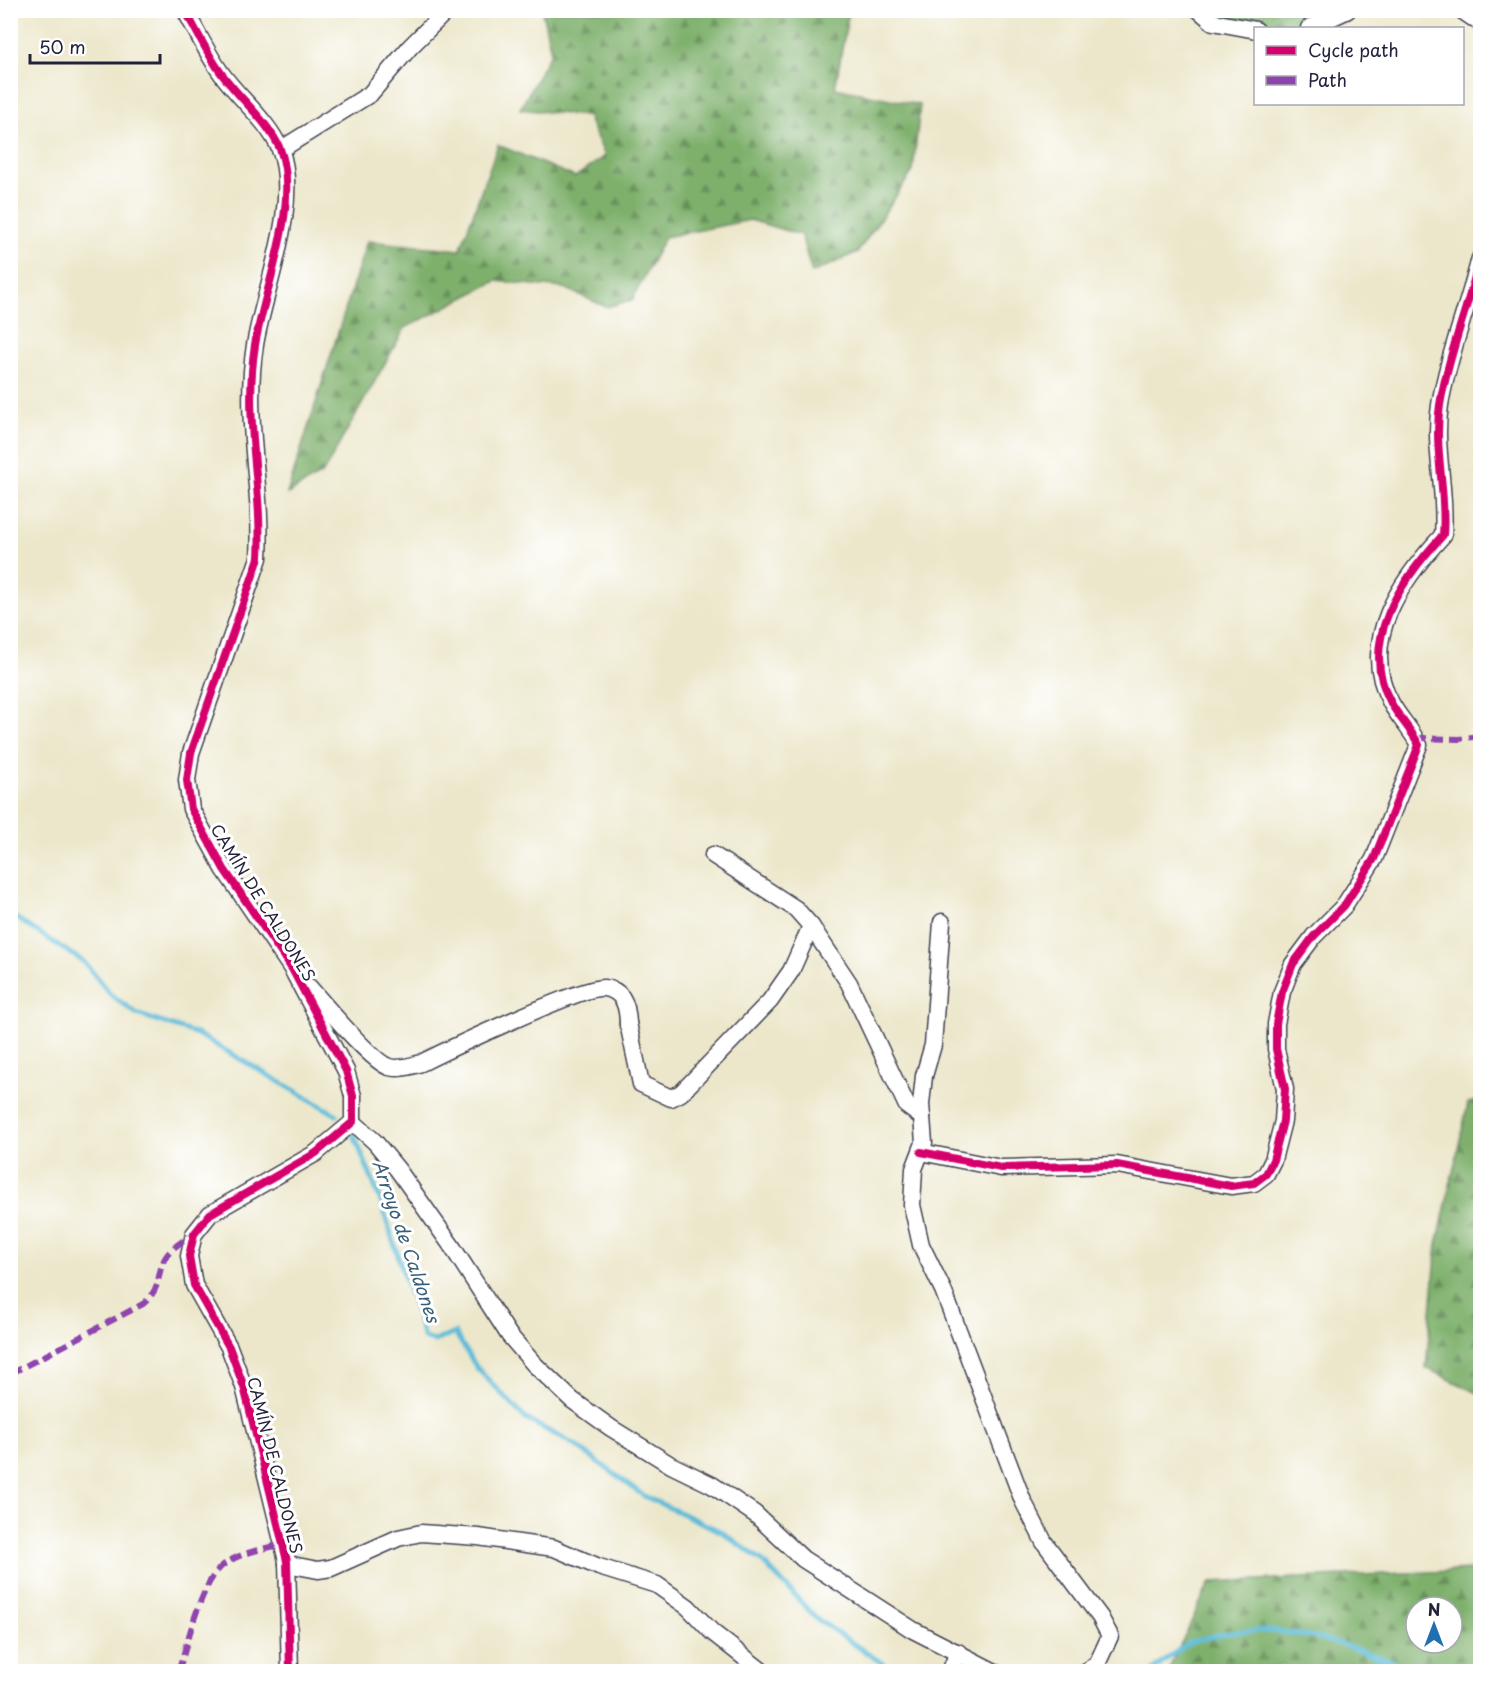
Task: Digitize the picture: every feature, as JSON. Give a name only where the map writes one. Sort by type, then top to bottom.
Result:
[{"type":"street","name":"CAMÍN DE CALDONES","points":[[186,10],[219,70],[270,132],[280,150],[286,180],[282,235],[255,346],[249,400],[260,527],[259,558],[191,753],[187,780],[191,809],[219,859],[292,969],[346,1071],[353,1096],[352,1122],[316,1153],[210,1214],[194,1234],[189,1256],[194,1285],[229,1347],[244,1387],[287,1564],[290,1671]]},
{"type":"street","points":[[280,150],[370,94],[410,47],[447,10]]},
{"type":"street","points":[[1199,10],[1213,22],[1254,30]]},
{"type":"street","points":[[1311,27],[1348,10]]},
{"type":"street","points":[[1461,10],[1480,23]]},
{"type":"street","points":[[921,1152],[1001,1168],[1117,1165],[1231,1186],[1254,1183],[1266,1174],[1273,1160],[1283,1121],[1285,1089],[1276,1049],[1276,1024],[1282,992],[1293,964],[1314,936],[1344,906],[1374,860],[1419,745],[1410,727],[1391,704],[1378,659],[1380,638],[1387,613],[1418,561],[1443,535],[1443,486],[1438,455],[1440,406],[1480,258]]},
{"type":"street","points":[[712,855],[796,909],[811,926],[849,983],[907,1106],[922,1116]]},
{"type":"street","points":[[942,922],[933,1045],[924,1076],[922,1116],[924,1143],[914,1169],[912,1205],[921,1245],[943,1290],[1023,1501],[1044,1542],[1100,1617],[1110,1636],[1098,1662],[1087,1671]]},
{"type":"street","points":[[292,969],[356,1037],[372,1058],[389,1067],[400,1068],[421,1063],[563,1000],[602,987],[615,991],[628,1007],[628,1024],[641,1084],[649,1090],[671,1098],[681,1093],[770,1001],[791,971],[811,926]]},
{"type":"street","points":[[352,1122],[375,1142],[411,1188],[509,1335],[534,1364],[572,1400],[611,1428],[671,1465],[712,1485],[755,1514],[803,1559],[913,1630],[995,1671]]},
{"type":"street","points":[[287,1564],[318,1570],[330,1568],[398,1538],[421,1533],[478,1537],[554,1548],[657,1585],[688,1607],[712,1632],[763,1671]]},
{"type":"street","points":[[950,1671],[958,1652]]},
{"type":"green space","points":[[542,11],[849,11],[835,88],[920,105],[913,171],[858,252],[812,273],[801,235],[750,220],[665,237],[632,300],[606,307],[564,288],[496,281],[405,328],[323,473],[287,494],[367,241],[460,250],[498,145],[575,177],[605,156],[587,116],[520,109],[551,52]]},
{"type":"green space","points":[[1219,11],[1349,11],[1311,27],[1254,28],[1213,22]]},
{"type":"green space","points":[[1480,1100],[1480,1394],[1426,1368],[1437,1245],[1468,1103]]},
{"type":"green space","points":[[1473,1570],[1480,1573],[1480,1671],[1293,1672],[1282,1664],[1264,1671],[1168,1671],[1210,1582]]},
{"type":"waterway","name":"Arroyo de Caldones","points":[[10,914],[84,962],[110,994],[137,1014],[197,1034],[337,1115]]},
{"type":"waterway","name":"Arroyo de Caldones","points":[[354,1135],[380,1199],[424,1338],[434,1341],[455,1333],[477,1368],[526,1419],[575,1445],[644,1496],[722,1532],[762,1561],[817,1619],[895,1672]]},
{"type":"waterway","name":"Arroyo de Caldones","points":[[1152,1672],[1176,1652],[1195,1641],[1240,1632],[1266,1631],[1292,1633],[1344,1645],[1418,1672]]},
{"type":"marked path","points":[[1415,738],[1459,739],[1480,736]]},
{"type":"marked path","points":[[10,1374],[143,1304],[156,1287],[165,1258],[178,1244],[194,1234]]},
{"type":"marked path","points":[[178,1672],[202,1597],[217,1571],[239,1556],[283,1544]]},
{"type":"cycle path","points":[[185,10],[219,70],[274,138],[280,149],[285,171],[286,195],[284,220],[255,345],[252,373],[252,427],[258,505],[259,558],[191,753],[187,780],[191,809],[224,869],[292,969],[346,1071],[353,1096],[353,1122],[316,1153],[210,1214],[194,1234],[189,1256],[194,1285],[229,1347],[244,1387],[287,1561],[290,1672]]},
{"type":"cycle path","points":[[921,1152],[1001,1168],[1117,1165],[1231,1186],[1254,1183],[1266,1174],[1273,1160],[1283,1121],[1285,1089],[1276,1049],[1276,1024],[1282,992],[1293,964],[1314,936],[1344,906],[1374,859],[1419,745],[1391,703],[1382,680],[1379,657],[1382,634],[1389,612],[1400,591],[1413,571],[1443,535],[1444,519],[1438,437],[1440,405],[1448,368],[1480,258]]}]
